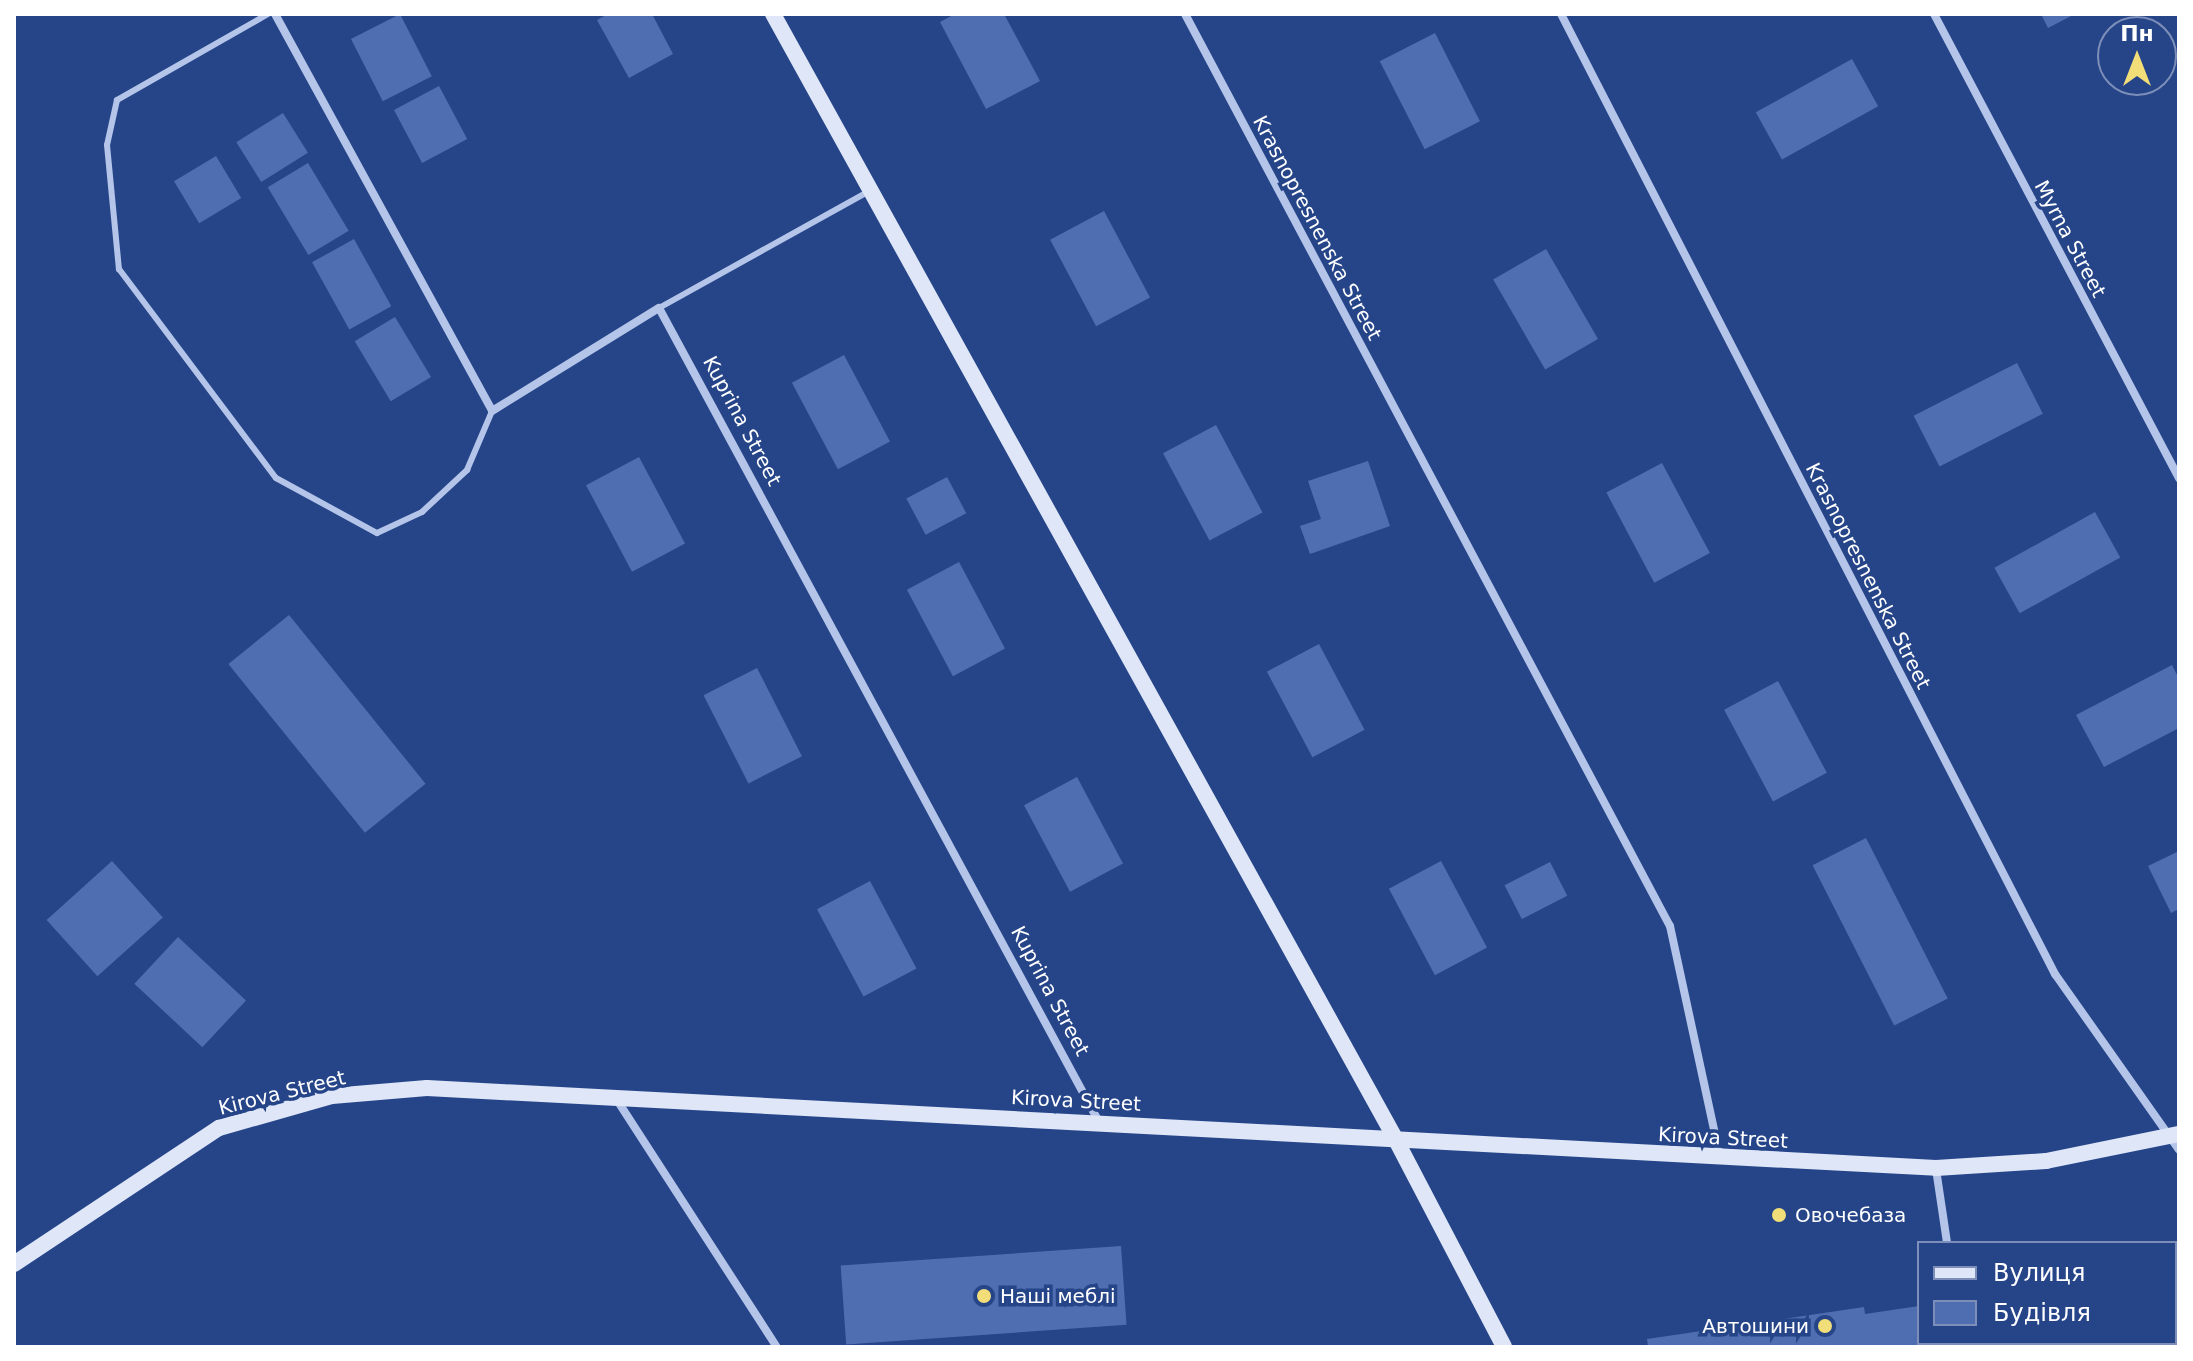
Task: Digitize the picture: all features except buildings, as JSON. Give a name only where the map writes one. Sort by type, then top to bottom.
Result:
[{"type":"main road","points":[[773,14],[873,189],[1396,1140],[1504,1347]]},
{"type":"main road","name":"Kirova Street","points":[[14,1264],[219,1128],[332,1096],[427,1088],[1936,1168],[2046,1161],[2177,1140]]},
{"type":"street","points":[[275,14],[492,411],[659,308]]},
{"type":"street","name":"Krasnopresnenska Street","points":[[1185,14],[1670,926],[1720,1158]]},
{"type":"street","name":"Krasnopresnenska Street","points":[[1561,14],[2055,974],[2177,1140]]},
{"type":"street","name":"Myrna Street","points":[[1934,14],[2179,478]]},
{"type":"street","name":"Kuprina Street","points":[[659,308],[1099,1122]]},
{"type":"street","points":[[616,1099],[777,1347]]},
{"type":"street","points":[[1936,1168],[1947,1241]]},
{"type":"lane","points":[[268,14],[117,100],[107,145],[119,269],[276,478],[377,533],[422,512],[467,470],[492,411]]},
{"type":"lane","points":[[659,308],[873,189]]},
{"type":"place","name":"Овочебаза","points":[[1779,1215]]},
{"type":"place","name":"Наші меблі","points":[[984,1296]]},
{"type":"place","name":"Автошини","points":[[1825,1326]]}]
